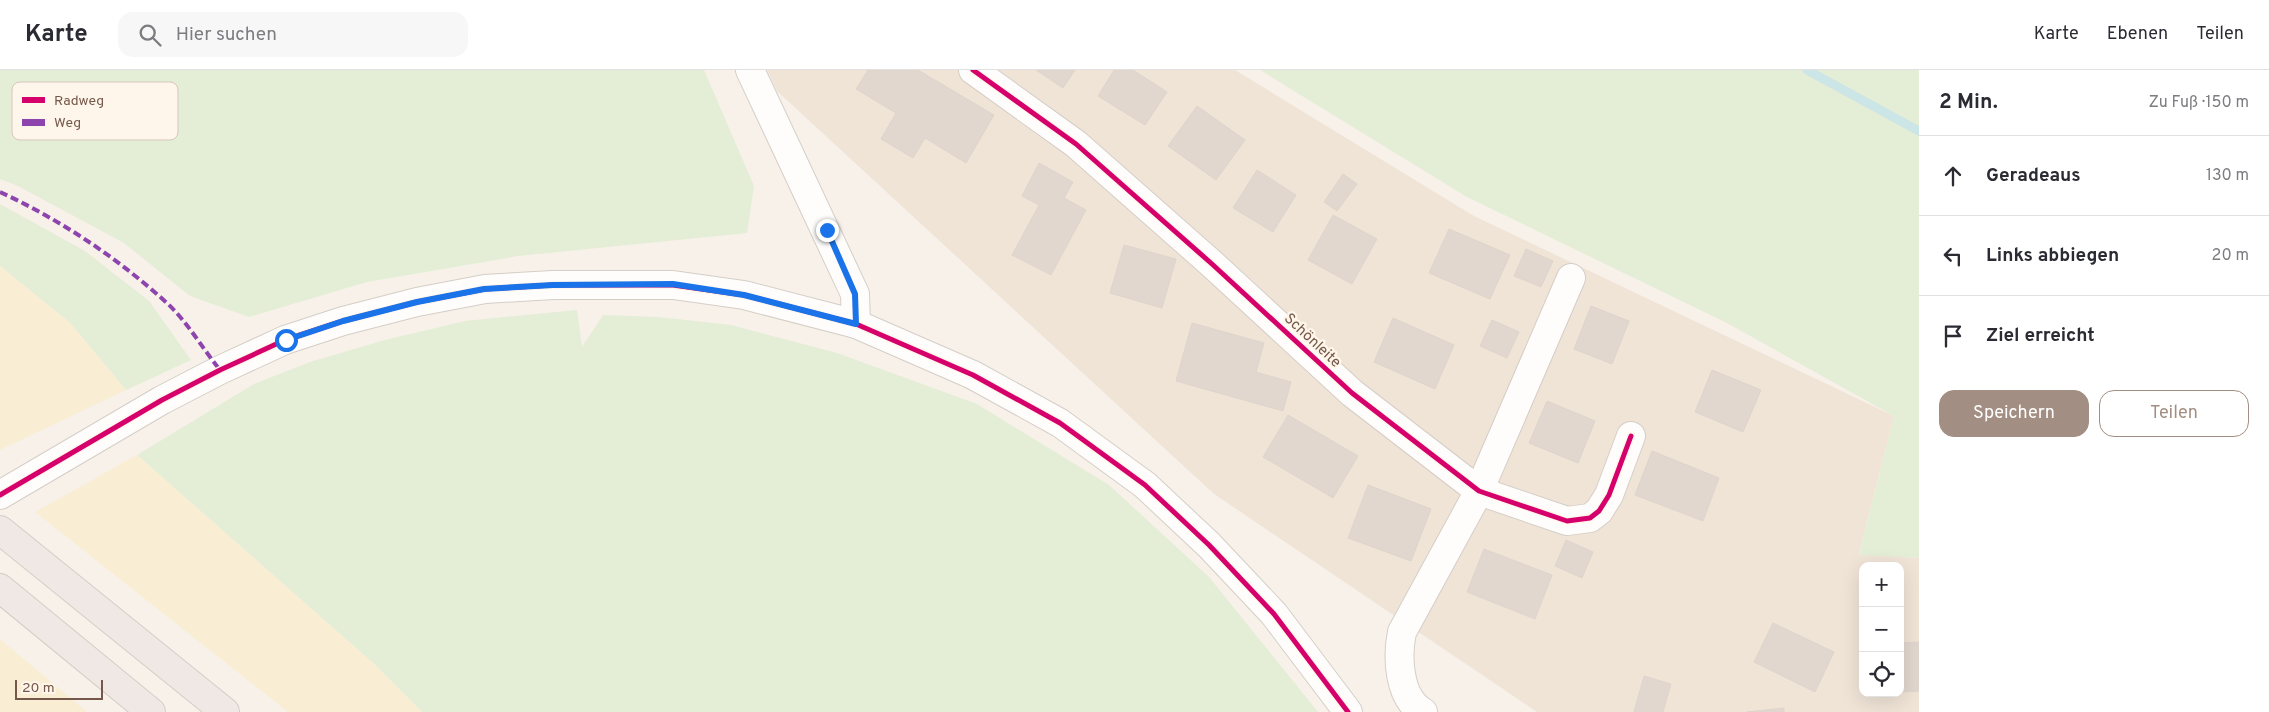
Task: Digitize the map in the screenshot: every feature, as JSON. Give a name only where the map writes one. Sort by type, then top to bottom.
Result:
[{"type":"highway","points":[[0,530],[226,712]]},
{"type":"highway","points":[[0,588],[151,712]]},
{"type":"street","points":[[750,70],[855,294],[856,324]]},
{"type":"street","name":"Schönleite","points":[[973,70],[1076,144],[1212,264],[1352,393],[1479,491],[1567,521],[1590,518],[1600,512],[1609,495],[1631,436]]},
{"type":"street","points":[[1423,712],[1418,709],[1407,693],[1398,649],[1402,632],[1479,491],[1571,278]]},
{"type":"street","points":[[0,495],[162,400],[286,340],[343,321],[417,302],[484,289],[553,285],[673,284],[744,295],[856,324],[972,375],[1060,423],[1145,485],[1210,545],[1274,614],[1348,712]]},
{"type":"shaded area","points":[[767,70],[1235,70],[1474,216],[1894,416],[1859,554],[1919,558],[1919,712],[1537,712],[1214,494],[777,91]]},
{"type":"green space","points":[[0,70],[704,70],[754,186],[747,233],[518,256],[367,282],[249,317],[190,296],[124,243],[18,186],[0,179]]},
{"type":"green space","points":[[1260,70],[1919,70],[1919,558],[1859,555],[1894,416],[1727,323],[1467,197]]},
{"type":"green space","points":[[0,204],[85,251],[149,301],[191,360],[126,390],[70,323],[0,266]]},
{"type":"green space","points":[[577,310],[582,347],[603,315],[658,317],[731,325],[837,353],[977,404],[1109,485],[1209,577],[1318,712],[422,712],[374,664],[137,455],[254,384],[310,362],[385,340],[465,321]]},
{"type":"sand","points":[[0,266],[70,323],[126,390],[0,450]]},
{"type":"sand","points":[[137,455],[374,664],[422,712],[288,712],[35,512]]},
{"type":"sand","points":[[0,639],[87,712],[0,712]]},
{"type":"building","points":[[868,70],[918,70],[994,115],[966,163],[925,138],[913,158],[881,139],[896,113],[856,89]]},
{"type":"building","points":[[1036,70],[1075,70],[1063,88]]},
{"type":"building","points":[[1114,70],[1133,70],[1167,92],[1145,125],[1098,96]]},
{"type":"building","points":[[1197,106],[1245,140],[1216,180],[1168,146]]},
{"type":"building","points":[[1039,163],[1073,182],[1064,198],[1086,210],[1051,275],[1012,255],[1039,205],[1022,196]]},
{"type":"building","points":[[1257,170],[1296,195],[1273,232],[1233,208]]},
{"type":"building","points":[[1343,174],[1357,184],[1337,211],[1324,202]]},
{"type":"building","points":[[1333,215],[1377,239],[1352,284],[1308,260]]},
{"type":"building","points":[[1449,229],[1510,255],[1490,299],[1429,273]]},
{"type":"building","points":[[1124,245],[1176,259],[1162,308],[1110,293]]},
{"type":"building","points":[[1526,249],[1553,261],[1541,287],[1514,276]]},
{"type":"building","points":[[1591,306],[1629,321],[1612,364],[1574,349]]},
{"type":"building","points":[[1393,318],[1454,345],[1435,389],[1374,362]]},
{"type":"building","points":[[1492,320],[1519,332],[1507,358],[1480,346]]},
{"type":"building","points":[[1192,323],[1264,343],[1256,372],[1291,382],[1283,411],[1176,381]]},
{"type":"building","points":[[1712,370],[1761,390],[1743,432],[1695,412]]},
{"type":"building","points":[[1547,401],[1595,421],[1578,463],[1529,443]]},
{"type":"building","points":[[1288,415],[1358,456],[1333,498],[1263,457]]},
{"type":"building","points":[[1652,451],[1719,478],[1703,521],[1635,495]]},
{"type":"building","points":[[1368,485],[1431,509],[1411,561],[1348,538]]},
{"type":"building","points":[[1566,540],[1593,552],[1582,578],[1555,566]]},
{"type":"building","points":[[1484,549],[1552,575],[1535,619],[1467,592]]},
{"type":"building","points":[[1773,623],[1834,652],[1815,692],[1754,662]]},
{"type":"building","points":[[1919,642],[1919,691],[1904,692],[1904,643]]},
{"type":"building","points":[[1644,676],[1671,684],[1663,712],[1634,712]]},
{"type":"building","points":[[1784,708],[1784,712],[1747,712]]},
{"type":"waterway","points":[[1807,70],[1919,131]]},
{"type":"marked path","points":[[0,192],[67,228],[130,271],[175,311],[220,370]]},
{"type":"cycle path","points":[[973,70],[1076,144],[1212,264],[1352,393],[1479,491],[1567,521],[1590,518],[1599,511],[1609,495],[1631,436]]},
{"type":"cycle path","points":[[0,495],[162,400],[220,370],[285,340],[343,321],[417,302],[485,289],[553,285],[673,285],[744,295],[856,324],[973,375],[1060,423],[1145,485],[1209,545],[1274,614],[1348,712]]},
{"type":"route","points":[[286,340],[343,321],[417,302],[484,289],[553,285],[673,284],[744,295],[856,324],[855,294],[827,230]]}]
